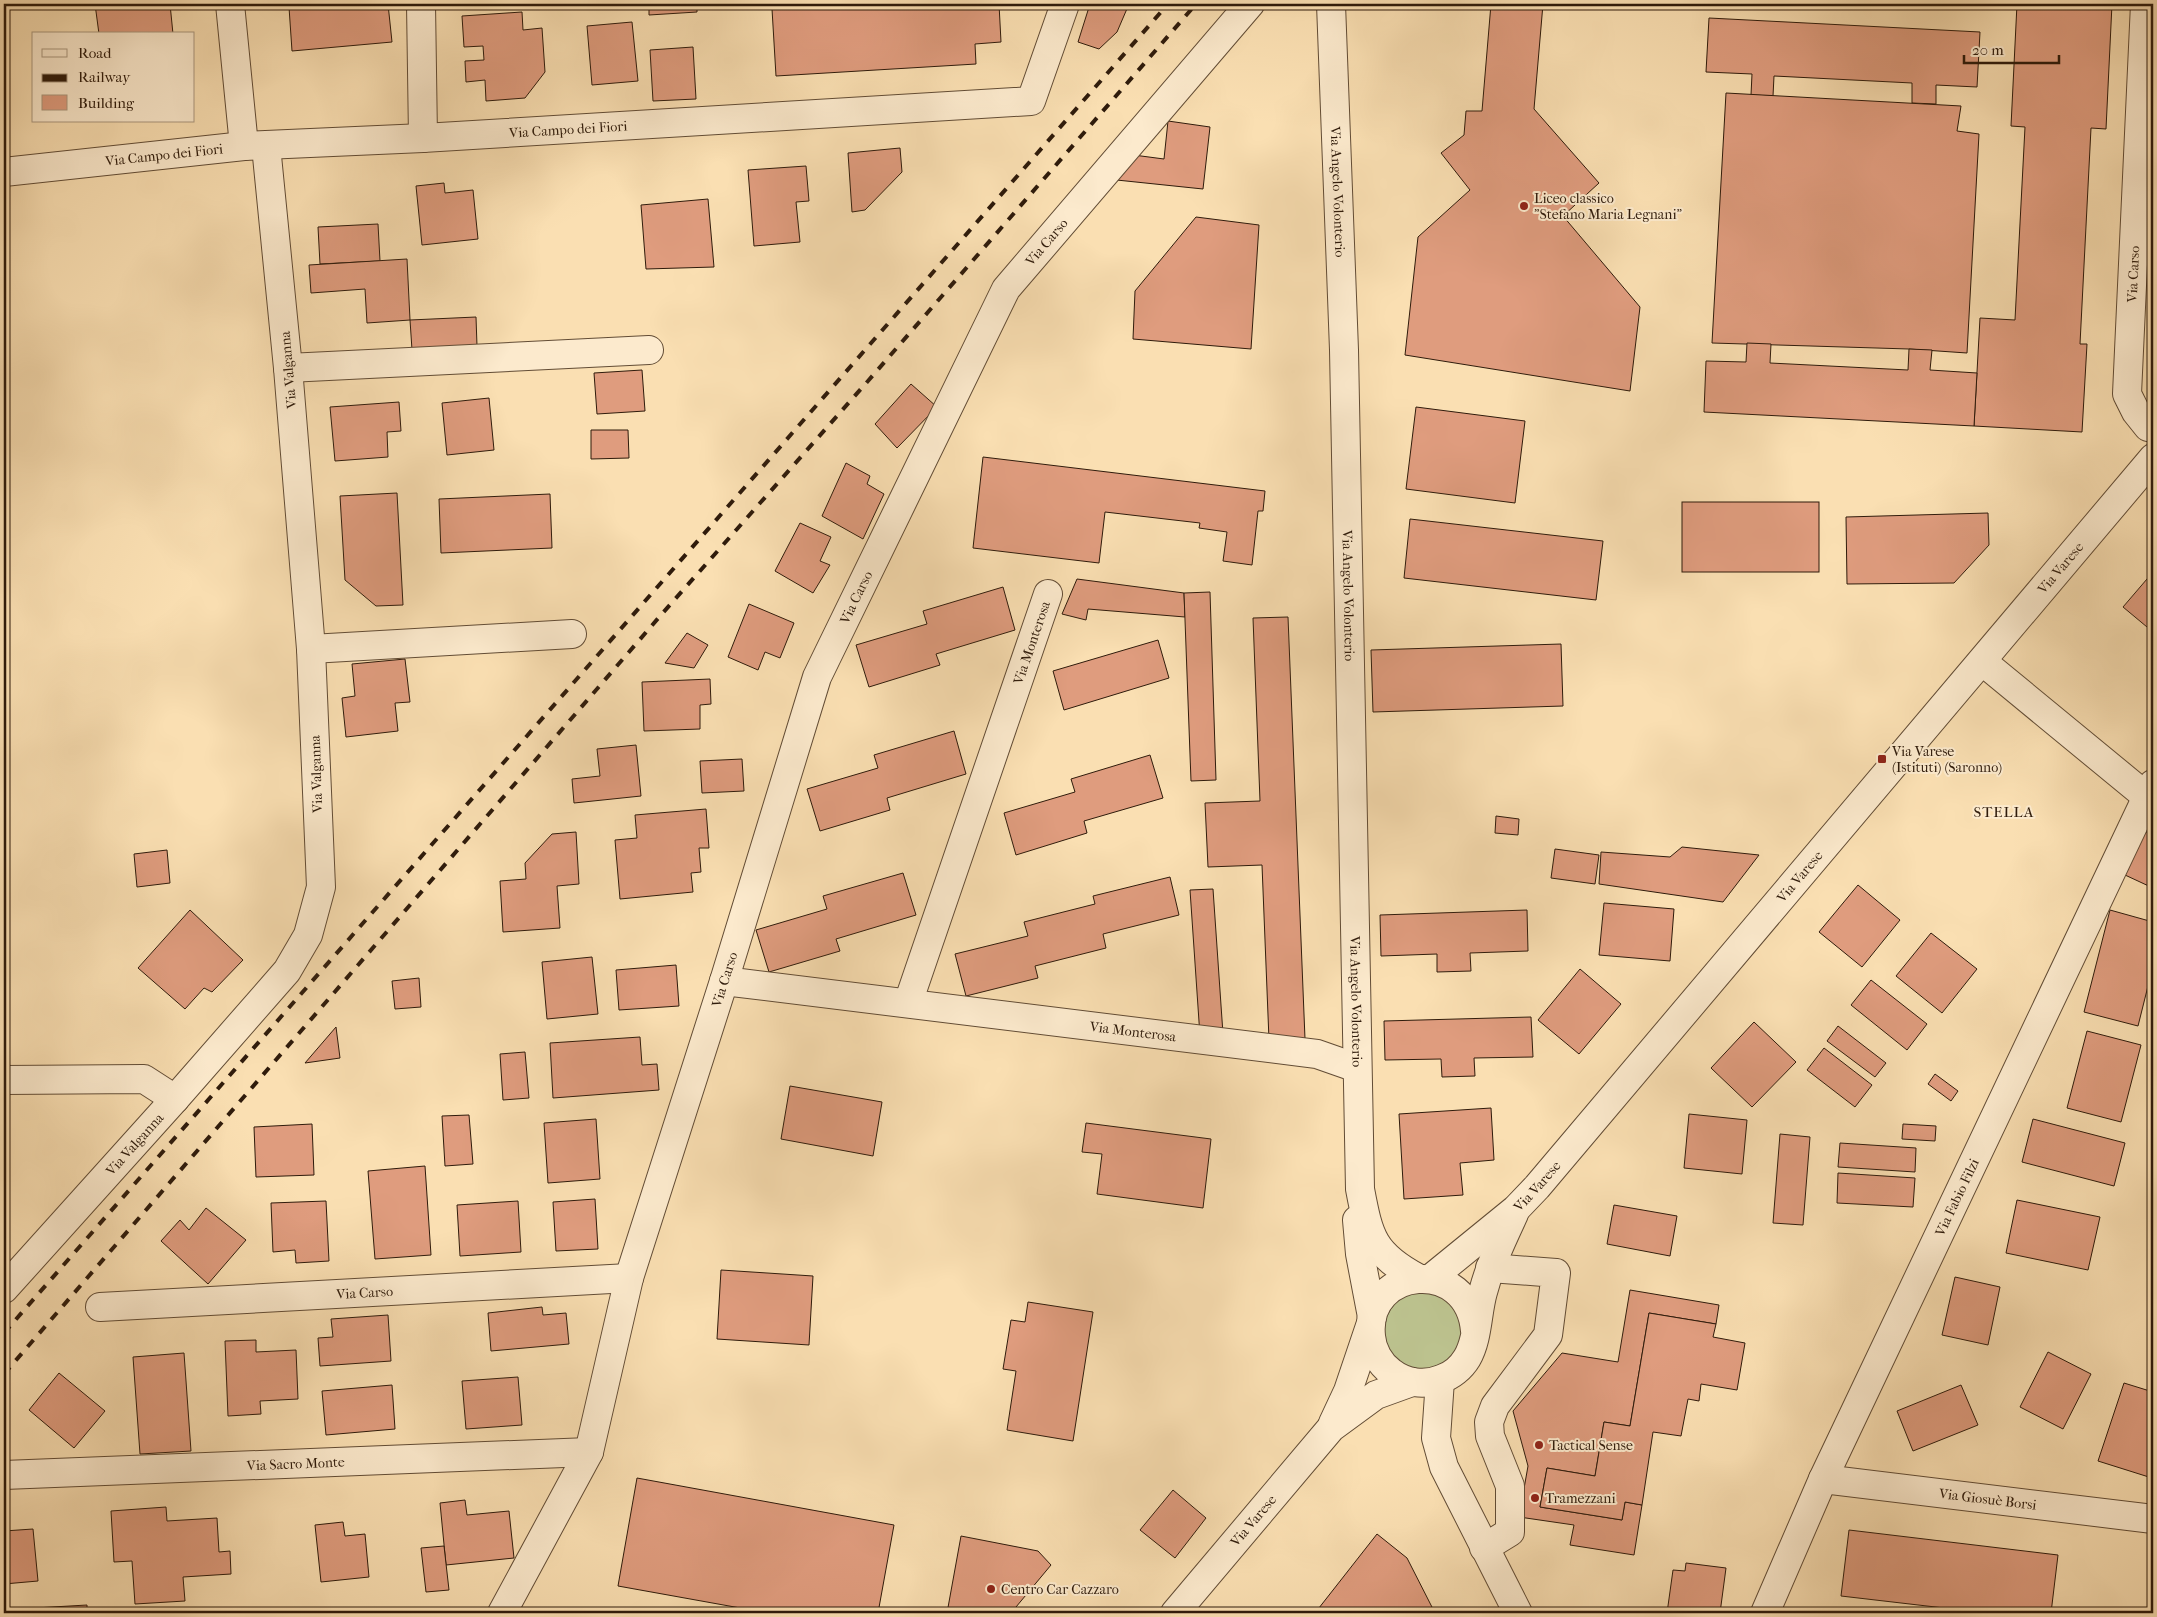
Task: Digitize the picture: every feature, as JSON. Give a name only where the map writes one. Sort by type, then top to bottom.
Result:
[{"type":"street","name":"Via Valganna","points":[[4,1289],[175,1099],[287,970],[308,935],[321,887],[311,649],[288,368],[255,146],[230,4]]},
{"type":"street","points":[[421,4],[423,138]]},
{"type":"street","name":"Via Campo dei Fiori","points":[[4,172],[255,146],[423,138],[1031,101],[1065,4]]},
{"type":"street","name":"Via Carso","points":[[502,1613],[589,1452],[630,1278],[724,981],[817,677],[1006,289],[1250,4]]},
{"type":"street","name":"Via Angelo Volonterio","points":[[1331,4],[1342,286],[1360,1189],[1356,1212],[1358,1238],[1371,1320]]},
{"type":"street","name":"Via Carso","points":[[2145,4],[2127,394],[2136,412],[2148,428]]},
{"type":"street","points":[[288,368],[649,350]]},
{"type":"street","name":"Via Varese","points":[[1424,1279],[1516,1209],[1982,662],[2153,458]]},
{"type":"street","name":"Via Monterosa","points":[[908,1003],[1048,594]]},
{"type":"street","points":[[311,649],[572,634]]},
{"type":"street","points":[[1982,662],[2150,790]]},
{"type":"street","name":"Via Fabio Filzi","points":[[1765,1613],[1823,1479],[2150,790]]},
{"type":"street","name":"Via Monterosa","points":[[724,981],[1317,1054],[1357,1068]]},
{"type":"street","points":[[4,1080],[144,1079],[175,1099]]},
{"type":"street","name":"Via Angelo Volonterio","points":[[1360,1189],[1372,1238],[1378,1248],[1395,1265],[1424,1279]]},
{"type":"street","points":[[1475,1331],[1472,1315],[1463,1297],[1448,1284],[1424,1279],[1399,1284],[1387,1292],[1377,1305],[1371,1320],[1371,1340],[1380,1361],[1393,1374],[1412,1382],[1425,1383],[1440,1380],[1456,1371],[1465,1362],[1474,1342],[1490,1268],[1516,1209]]},
{"type":"street","points":[[1484,1548],[1510,1532],[1510,1486],[1490,1436],[1490,1422],[1495,1406],[1548,1335],[1556,1273],[1490,1268]]},
{"type":"street","name":"Via Carso","points":[[100,1307],[630,1278]]},
{"type":"street","name":"Via Varese","points":[[1331,1428],[1348,1391],[1371,1320]]},
{"type":"street","points":[[1440,1380],[1437,1410],[1437,1445],[1447,1476],[1518,1613]]},
{"type":"street","name":"Via Varese","points":[[1175,1613],[1331,1428],[1376,1395],[1412,1382]]},
{"type":"street","name":"Via Sacro Monte","points":[[4,1475],[589,1452]]},
{"type":"street","name":"Via Giosuè Borsi","points":[[1823,1479],[2153,1519]]},
{"type":"green space","points":[[1423,1292],[1438,1295],[1455,1309],[1459,1316],[1462,1331],[1459,1346],[1445,1363],[1438,1367],[1423,1370],[1408,1367],[1391,1353],[1387,1346],[1384,1331],[1387,1316],[1401,1299],[1408,1295]]},
{"type":"building","points":[[95,4],[170,4],[173,32],[99,32]]},
{"type":"building","points":[[321,4],[388,4],[392,42],[292,51],[289,7]]},
{"type":"building","points":[[649,4],[697,4],[697,12],[649,15]]},
{"type":"building","points":[[859,4],[999,4],[1001,42],[975,44],[976,64],[776,76],[772,9]]},
{"type":"building","points":[[1090,4],[1129,4],[1117,32],[1099,49],[1078,42]]},
{"type":"building","points":[[1491,4],[1543,4],[1534,109],[1599,183],[1563,216],[1640,307],[1630,391],[1405,355],[1418,237],[1470,190],[1441,153],[1464,135],[1466,111],[1482,111]]},
{"type":"building","points":[[2017,4],[2112,4],[2106,129],[2091,128],[2080,344],[2087,344],[2082,432],[1974,426],[1980,318],[2015,320],[2025,127],[2011,126]]},
{"type":"building","points":[[522,12],[523,30],[542,28],[545,72],[525,98],[486,101],[485,80],[466,82],[465,61],[484,60],[483,46],[464,47],[462,16]]},
{"type":"building","points":[[1709,18],[1980,32],[1977,87],[1936,85],[1936,104],[1912,103],[1912,83],[1774,76],[1773,96],[1751,95],[1752,74],[1706,72]]},
{"type":"building","points":[[632,22],[638,81],[592,85],[587,26]]},
{"type":"building","points":[[693,47],[696,99],[653,101],[650,50]]},
{"type":"building","points":[[1726,93],[1961,106],[1957,131],[1979,134],[1967,353],[1909,349],[1712,343]]},
{"type":"building","points":[[1168,121],[1210,127],[1203,189],[1107,179],[1126,154],[1164,159]]},
{"type":"building","points":[[900,148],[902,172],[865,210],[852,212],[848,153]]},
{"type":"building","points":[[806,166],[809,201],[796,202],[800,242],[754,246],[748,170]]},
{"type":"building","points":[[444,183],[445,193],[473,190],[478,239],[422,245],[416,186]]},
{"type":"building","points":[[708,199],[714,267],[646,269],[641,205]]},
{"type":"building","points":[[1196,217],[1259,225],[1251,349],[1133,339],[1135,291]]},
{"type":"building","points":[[378,224],[380,261],[320,264],[318,227]]},
{"type":"building","points":[[407,259],[410,320],[367,323],[365,289],[311,293],[309,265]]},
{"type":"building","points":[[476,317],[477,346],[412,350],[410,320]]},
{"type":"building","points":[[1747,343],[1771,344],[1770,363],[1908,370],[1909,349],[1932,350],[1930,370],[1977,373],[1974,426],[1704,412],[1706,361],[1746,362]]},
{"type":"building","points":[[642,370],[645,411],[597,414],[594,373]]},
{"type":"building","points":[[911,384],[937,407],[897,448],[875,424]]},
{"type":"building","points":[[489,398],[494,450],[447,455],[442,403]]},
{"type":"building","points":[[399,402],[401,431],[387,432],[388,457],[335,461],[330,407]]},
{"type":"building","points":[[1416,407],[1525,421],[1515,503],[1406,489]]},
{"type":"building","points":[[591,430],[628,430],[629,458],[591,459]]},
{"type":"building","points":[[983,457],[1265,491],[1263,511],[1258,511],[1252,565],[1223,561],[1227,532],[1199,528],[1200,523],[1105,512],[1099,563],[973,548]]},
{"type":"building","points":[[846,463],[870,476],[867,484],[884,494],[863,539],[822,516]]},
{"type":"building","points":[[397,493],[403,605],[376,606],[345,580],[340,496]]},
{"type":"building","points":[[550,494],[552,548],[441,553],[439,499]]},
{"type":"building","points":[[1682,502],[1819,502],[1819,572],[1682,572]]},
{"type":"building","points":[[1988,513],[1989,545],[1954,583],[1847,584],[1846,517]]},
{"type":"building","points":[[1410,519],[1603,541],[1596,600],[1404,578]]},
{"type":"building","points":[[800,523],[831,537],[820,561],[830,565],[813,593],[775,571]]},
{"type":"building","points":[[2153,572],[2153,632],[2123,607]]},
{"type":"building","points":[[1077,579],[1184,593],[1185,617],[1088,609],[1086,620],[1062,614]]},
{"type":"building","points":[[1003,587],[1015,630],[936,654],[940,665],[869,687],[856,645],[927,624],[923,611]]},
{"type":"building","points":[[1210,592],[1216,780],[1191,781],[1184,593]]},
{"type":"building","points":[[749,604],[794,623],[780,658],[765,652],[758,670],[728,657]]},
{"type":"building","points":[[1288,617],[1305,1039],[1269,1040],[1262,865],[1208,867],[1205,803],[1260,801],[1253,618]]},
{"type":"building","points":[[687,633],[708,645],[694,668],[665,663]]},
{"type":"building","points":[[1158,640],[1169,678],[1064,710],[1053,671]]},
{"type":"building","points":[[1561,644],[1563,706],[1373,712],[1371,650]]},
{"type":"building","points":[[405,659],[410,702],[395,703],[398,731],[346,737],[342,698],[355,696],[352,664]]},
{"type":"building","points":[[710,679],[711,704],[700,705],[700,729],[644,731],[642,682]]},
{"type":"building","points":[[954,731],[966,774],[887,798],[890,810],[820,831],[807,789],[878,768],[874,755]]},
{"type":"building","points":[[636,745],[641,796],[574,803],[572,779],[600,776],[597,749]]},
{"type":"building","points":[[1150,755],[1163,798],[1084,821],[1087,833],[1016,855],[1004,813],[1075,792],[1071,779]]},
{"type":"building","points":[[742,759],[744,791],[702,793],[700,761]]},
{"type":"building","points":[[706,809],[709,848],[699,848],[701,872],[691,873],[693,892],[620,899],[615,840],[637,838],[635,815]]},
{"type":"building","points":[[1496,816],[1519,819],[1518,835],[1495,833]]},
{"type":"building","points":[[2144,831],[2153,835],[2153,888],[2125,875]]},
{"type":"building","points":[[576,832],[579,884],[557,886],[560,928],[503,932],[500,881],[526,879],[525,863],[552,834]]},
{"type":"building","points":[[1682,847],[1759,855],[1723,902],[1599,884],[1601,852],[1670,857]]},
{"type":"building","points":[[1555,849],[1599,855],[1595,884],[1551,878]]},
{"type":"building","points":[[167,850],[170,883],[137,887],[134,854]]},
{"type":"building","points":[[903,873],[916,915],[836,939],[840,951],[769,972],[756,930],[827,909],[823,896]]},
{"type":"building","points":[[1170,877],[1179,915],[1103,934],[1106,948],[1035,966],[1038,978],[966,996],[955,954],[1028,936],[1024,922],[1095,904],[1093,896]]},
{"type":"building","points":[[1858,885],[1900,920],[1862,967],[1819,932]]},
{"type":"building","points":[[1213,889],[1223,1034],[1200,1036],[1190,890]]},
{"type":"building","points":[[1604,903],[1674,909],[1670,961],[1599,955]]},
{"type":"building","points":[[190,910],[243,960],[212,992],[204,988],[185,1009],[138,968]]},
{"type":"building","points":[[1527,910],[1528,951],[1470,953],[1471,971],[1437,972],[1437,954],[1381,956],[1380,915]]},
{"type":"building","points":[[2110,910],[2153,922],[2153,966],[2138,1026],[2084,1012]]},
{"type":"building","points":[[1931,933],[1977,969],[1942,1013],[1896,976]]},
{"type":"building","points":[[592,957],[598,1014],[547,1019],[542,962]]},
{"type":"building","points":[[676,965],[679,1006],[619,1010],[616,970]]},
{"type":"building","points":[[1580,969],[1621,1004],[1579,1054],[1538,1020]]},
{"type":"building","points":[[419,978],[421,1007],[395,1009],[392,981]]},
{"type":"building","points":[[1871,980],[1927,1024],[1907,1050],[1851,1005]]},
{"type":"building","points":[[1531,1017],[1533,1057],[1474,1058],[1475,1076],[1442,1077],[1441,1059],[1385,1060],[1384,1021]]},
{"type":"building","points":[[1754,1022],[1796,1062],[1752,1107],[1711,1068]]},
{"type":"building","points":[[1838,1026],[1886,1063],[1875,1077],[1827,1041]]},
{"type":"building","points":[[336,1027],[340,1058],[305,1063]]},
{"type":"building","points":[[2087,1031],[2141,1045],[2121,1122],[2067,1108]]},
{"type":"building","points":[[640,1037],[642,1065],[657,1064],[659,1090],[553,1098],[550,1043]]},
{"type":"building","points":[[1824,1048],[1872,1085],[1855,1107],[1807,1070]]},
{"type":"building","points":[[525,1052],[529,1098],[503,1100],[500,1054]]},
{"type":"building","points":[[1935,1074],[1958,1091],[1951,1101],[1928,1084]]},
{"type":"building","points":[[790,1086],[882,1102],[873,1156],[781,1139]]},
{"type":"building","points":[[1491,1108],[1494,1160],[1460,1163],[1463,1195],[1404,1199],[1399,1114]]},
{"type":"building","points":[[1689,1114],[1747,1120],[1742,1174],[1684,1168]]},
{"type":"building","points":[[469,1115],[473,1164],[445,1166],[442,1116]]},
{"type":"building","points":[[596,1119],[600,1179],[548,1183],[544,1123]]},
{"type":"building","points":[[2033,1119],[2125,1143],[2114,1186],[2022,1162]]},
{"type":"building","points":[[1086,1123],[1211,1139],[1203,1208],[1097,1194],[1102,1154],[1082,1152]]},
{"type":"building","points":[[312,1124],[314,1175],[256,1177],[254,1127]]},
{"type":"building","points":[[1903,1124],[1936,1126],[1935,1141],[1902,1139]]},
{"type":"building","points":[[1780,1134],[1810,1137],[1803,1225],[1773,1223]]},
{"type":"building","points":[[1840,1143],[1916,1148],[1915,1172],[1838,1167]]},
{"type":"building","points":[[425,1166],[431,1255],[375,1259],[368,1171]]},
{"type":"building","points":[[1838,1173],[1915,1178],[1913,1207],[1837,1203]]},
{"type":"building","points":[[595,1199],[598,1249],[556,1251],[553,1202]]},
{"type":"building","points":[[2017,1200],[2100,1217],[2088,1270],[2006,1253]]},
{"type":"building","points":[[326,1201],[329,1261],[296,1263],[295,1250],[273,1252],[271,1203]]},
{"type":"building","points":[[518,1201],[521,1252],[460,1256],[457,1205]]},
{"type":"building","points":[[1614,1205],[1677,1216],[1670,1256],[1607,1244]]},
{"type":"building","points":[[206,1208],[246,1240],[208,1284],[161,1241],[180,1220],[189,1230]]},
{"type":"building","points":[[721,1270],[813,1276],[809,1345],[717,1339]]},
{"type":"building","points":[[1955,1277],[2000,1287],[1988,1345],[1942,1335]]},
{"type":"building","points":[[1630,1290],[1719,1305],[1716,1324],[1649,1313],[1630,1426],[1604,1422],[1595,1476],[1547,1468],[1540,1507],[1622,1520],[1625,1502],[1642,1505],[1634,1555],[1570,1545],[1574,1525],[1519,1517],[1528,1466],[1513,1411],[1562,1353],[1618,1362]]},
{"type":"building","points":[[1028,1302],[1093,1312],[1073,1441],[1007,1430],[1016,1371],[1003,1369],[1011,1320],[1025,1322]]},
{"type":"building","points":[[542,1307],[543,1315],[566,1313],[569,1344],[491,1351],[488,1313]]},
{"type":"building","points":[[1649,1313],[1716,1324],[1713,1337],[1745,1343],[1737,1390],[1701,1384],[1699,1401],[1688,1399],[1681,1436],[1653,1432],[1642,1505],[1625,1502],[1622,1520],[1540,1507],[1547,1468],[1595,1476],[1604,1422],[1630,1426]]},
{"type":"building","points":[[388,1315],[391,1361],[320,1366],[318,1338],[333,1337],[331,1319]]},
{"type":"building","points":[[256,1340],[256,1352],[296,1350],[298,1399],[260,1401],[261,1414],[228,1416],[225,1341]]},
{"type":"building","points":[[2048,1352],[2091,1374],[2063,1429],[2020,1407]]},
{"type":"building","points":[[184,1353],[191,1451],[140,1454],[133,1357]]},
{"type":"building","points":[[59,1373],[105,1411],[74,1448],[29,1410]]},
{"type":"building","points":[[518,1377],[522,1425],[466,1429],[462,1381]]},
{"type":"building","points":[[2124,1383],[2153,1392],[2152,1478],[2098,1461]]},
{"type":"building","points":[[392,1385],[395,1429],[326,1435],[322,1391]]},
{"type":"building","points":[[1961,1385],[1978,1425],[1913,1451],[1897,1411]]},
{"type":"building","points":[[637,1478],[894,1525],[878,1613],[768,1613],[618,1586]]},
{"type":"building","points":[[1173,1490],[1206,1518],[1175,1558],[1140,1530]]},
{"type":"building","points":[[465,1500],[467,1515],[509,1511],[514,1558],[446,1565],[440,1503]]},
{"type":"building","points":[[166,1507],[167,1521],[217,1518],[219,1552],[230,1551],[231,1574],[183,1577],[185,1601],[135,1604],[132,1561],[114,1562],[111,1511]]},
{"type":"building","points":[[343,1522],[345,1536],[365,1534],[369,1577],[321,1582],[315,1525]]},
{"type":"building","points":[[33,1529],[38,1581],[4,1584],[4,1531]]},
{"type":"building","points":[[1849,1530],[2058,1555],[2051,1613],[1987,1613],[1841,1596]]},
{"type":"building","points":[[1377,1534],[1407,1558],[1435,1613],[1315,1613]]},
{"type":"building","name":"Centro Car Cazzaro","points":[[961,1536],[1038,1551],[1051,1565],[1011,1613],[947,1613]]},
{"type":"building","points":[[444,1546],[449,1590],[426,1592],[421,1548]]},
{"type":"building","points":[[1686,1563],[1726,1568],[1720,1613],[1667,1613],[1673,1570],[1685,1571]]},
{"type":"building","points":[[87,1605],[87,1613],[35,1613],[35,1608]]},
{"type":"railway","points":[[4,1333],[1168,4]]},
{"type":"railway","points":[[4,1374],[661,615],[868,381],[1196,4]]},
{"type":"place","name":"Liceo classico \"Stefano Maria Legnani\"","points":[[1524,206]]},
{"type":"place","name":"Via Varese (Istituti) (Saronno)","points":[[1882,759]]},
{"type":"place","name":"Tactical Sense","points":[[1539,1445]]},
{"type":"place","name":"Tramezzani","points":[[1535,1498]]},
{"type":"place","name":"Centro Car Cazzaro","points":[[991,1589]]},
{"type":"district","name":"STELLA","points":[[2004,812]]}]
